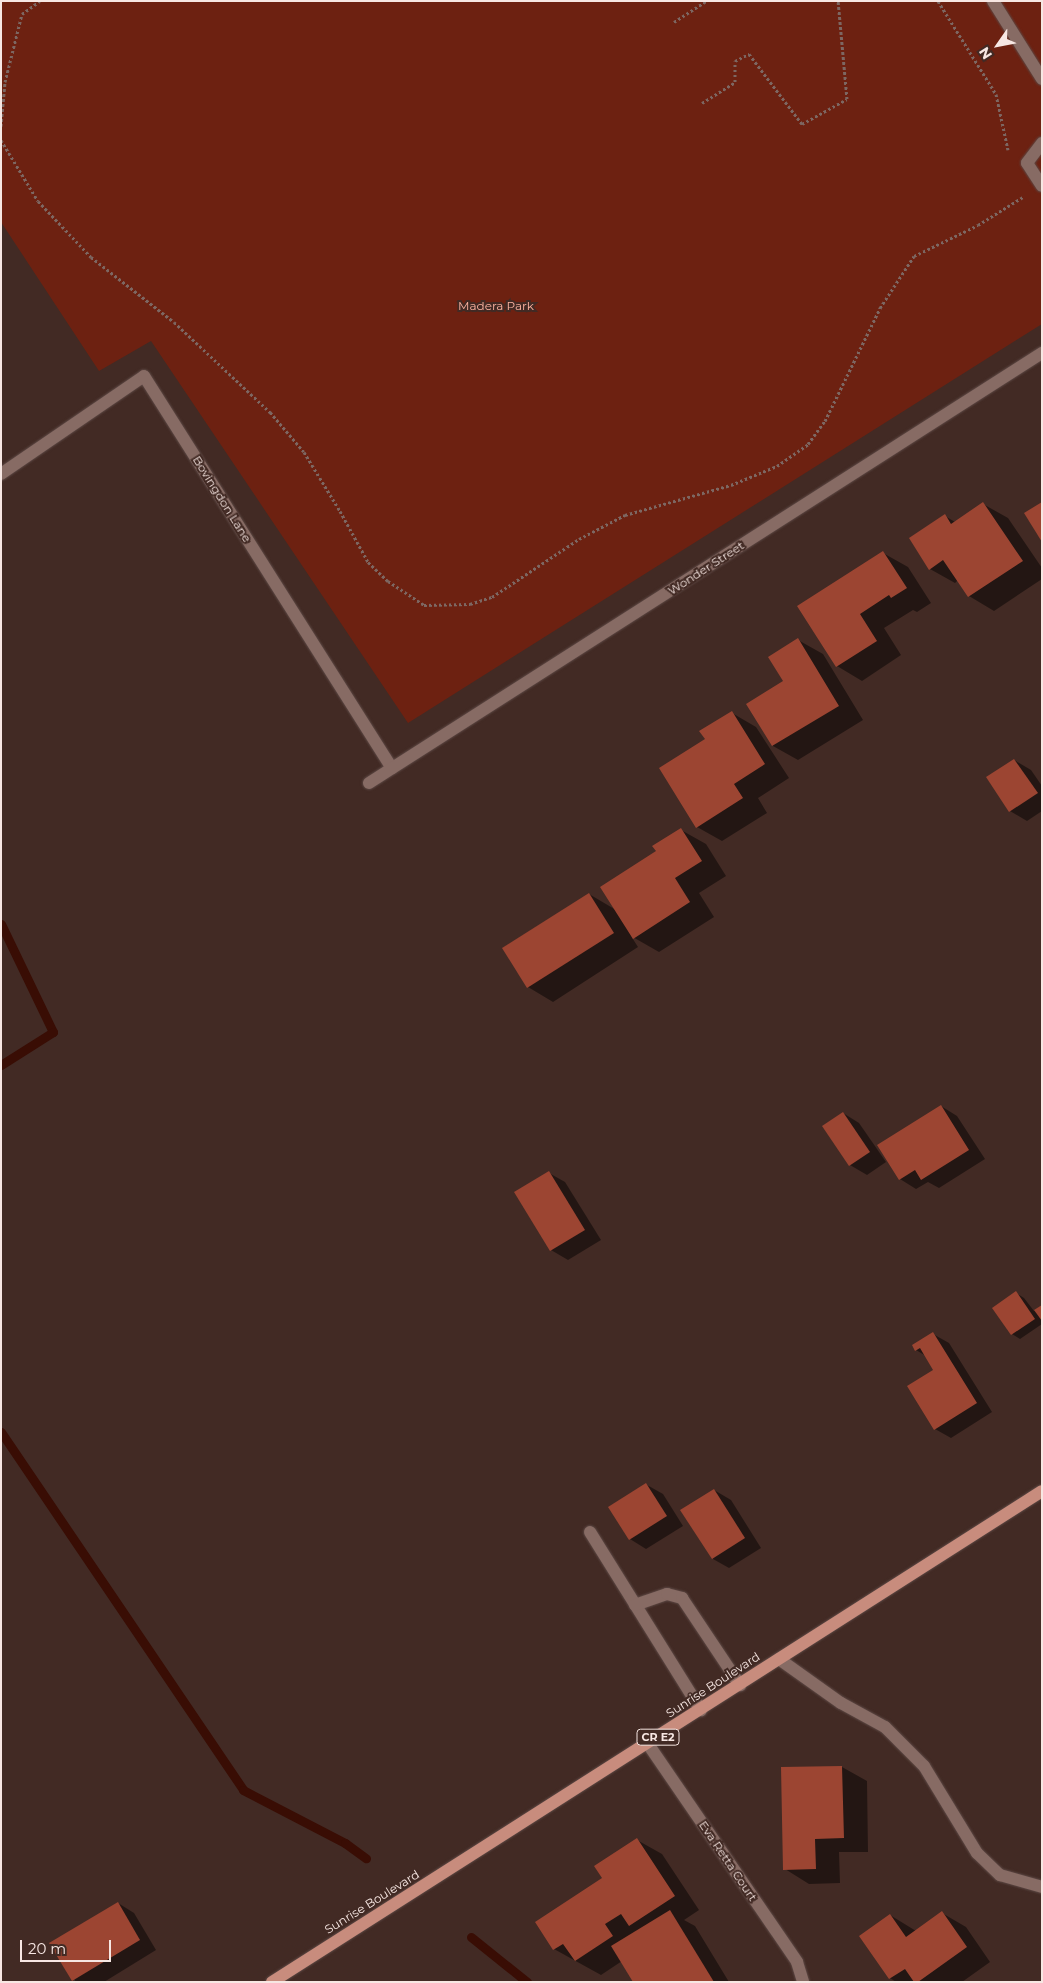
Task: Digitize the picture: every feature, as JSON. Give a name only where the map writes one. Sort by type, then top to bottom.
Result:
[{"type":"main road","name":"Sunrise Boulevard","points":[[272,1982],[1042,1491]]},
{"type":"street","points":[[993,1],[1042,79]]},
{"type":"street","points":[[1042,143],[1027,163],[1042,186]]},
{"type":"street","name":"Wonder Street","points":[[369,783],[1042,353]]},
{"type":"street","name":"Bovingdon Lane","points":[[1,474],[144,376],[392,768]]},
{"type":"street","points":[[590,1532],[701,1710]]},
{"type":"street","points":[[636,1605],[667,1594],[682,1598],[740,1684]]},
{"type":"street","points":[[779,1659],[841,1703],[885,1727],[924,1766],[976,1853],[1000,1876],[1042,1887]]},
{"type":"street","name":"Eva Retta Court","points":[[648,1744],[798,1962],[803,1982]]},
{"type":"path","points":[[1,126],[5,82],[22,14],[40,1]]},
{"type":"path","points":[[674,22],[706,1]]},
{"type":"path","points":[[702,104],[735,82],[735,61],[749,54],[802,124],[847,99],[838,1]]},
{"type":"path","points":[[938,1],[996,94],[1009,155]]},
{"type":"path","points":[[1,140],[38,201],[91,257],[174,322],[270,412],[304,452],[368,562],[388,581],[424,605],[470,604],[492,597],[579,539],[625,515],[732,485],[777,466],[808,444],[825,422],[880,308],[914,256],[978,225],[1028,194]]},
{"type":"green space","name":"Madera Park","points":[[1,1],[1042,1],[1042,324],[408,723],[151,341],[99,371],[1,222]]},
{"type":"building","points":[[983,502],[1023,561],[968,597],[943,560],[929,570],[909,538],[945,514],[951,524]]},
{"type":"building","points":[[1042,502],[1042,542],[1024,513]]},
{"type":"building","points":[[883,551],[907,588],[891,598],[889,595],[860,614],[877,641],[836,667],[797,606]]},
{"type":"building","points":[[798,638],[839,706],[772,746],[746,704],[783,681],[768,657]]},
{"type":"building","points":[[732,711],[765,764],[734,784],[743,798],[696,828],[659,768],[705,739],[699,731]]},
{"type":"building","points":[[1014,759],[1038,793],[1009,812],[986,777]]},
{"type":"building","points":[[681,828],[702,861],[675,878],[690,902],[633,939],[600,887],[656,851],[652,846]]},
{"type":"building","points":[[589,893],[614,933],[527,988],[502,948]]},
{"type":"building","points":[[941,1105],[969,1150],[921,1180],[915,1170],[899,1180],[877,1145]]},
{"type":"building","points":[[843,1112],[870,1152],[849,1166],[822,1126]]},
{"type":"building","points":[[549,1171],[585,1230],[550,1251],[514,1192]]},
{"type":"building","points":[[1016,1291],[1035,1319],[1011,1335],[992,1308]]},
{"type":"building","points":[[1042,1305],[1042,1321],[1034,1310]]},
{"type":"building","points":[[933,1332],[977,1403],[934,1430],[907,1386],[933,1370],[920,1348],[915,1351],[912,1345]]},
{"type":"building","points":[[646,1483],[667,1516],[629,1540],[608,1507]]},
{"type":"building","points":[[714,1489],[745,1538],[712,1559],[680,1510]]},
{"type":"building","points":[[842,1766],[844,1838],[815,1839],[816,1869],[783,1870],[781,1767]]},
{"type":"building","points":[[637,1838],[675,1896],[629,1926],[621,1914],[605,1924],[613,1936],[575,1961],[563,1944],[553,1950],[535,1922],[602,1878],[594,1866]]},
{"type":"building","points":[[118,1902],[140,1940],[72,1981],[49,1943]]},
{"type":"building","points":[[670,1910],[714,1982],[633,1982],[611,1946]]},
{"type":"building","points":[[942,1911],[967,1947],[918,1982],[914,1982],[905,1969],[889,1979],[859,1936],[890,1914],[906,1937]]},
{"type":"waterway","points":[[1,924],[53,1032],[1,1065]]},
{"type":"waterway","points":[[1,1432],[243,1790],[345,1843],[366,1858]]},
{"type":"waterway","points":[[471,1937],[527,1982]]}]
